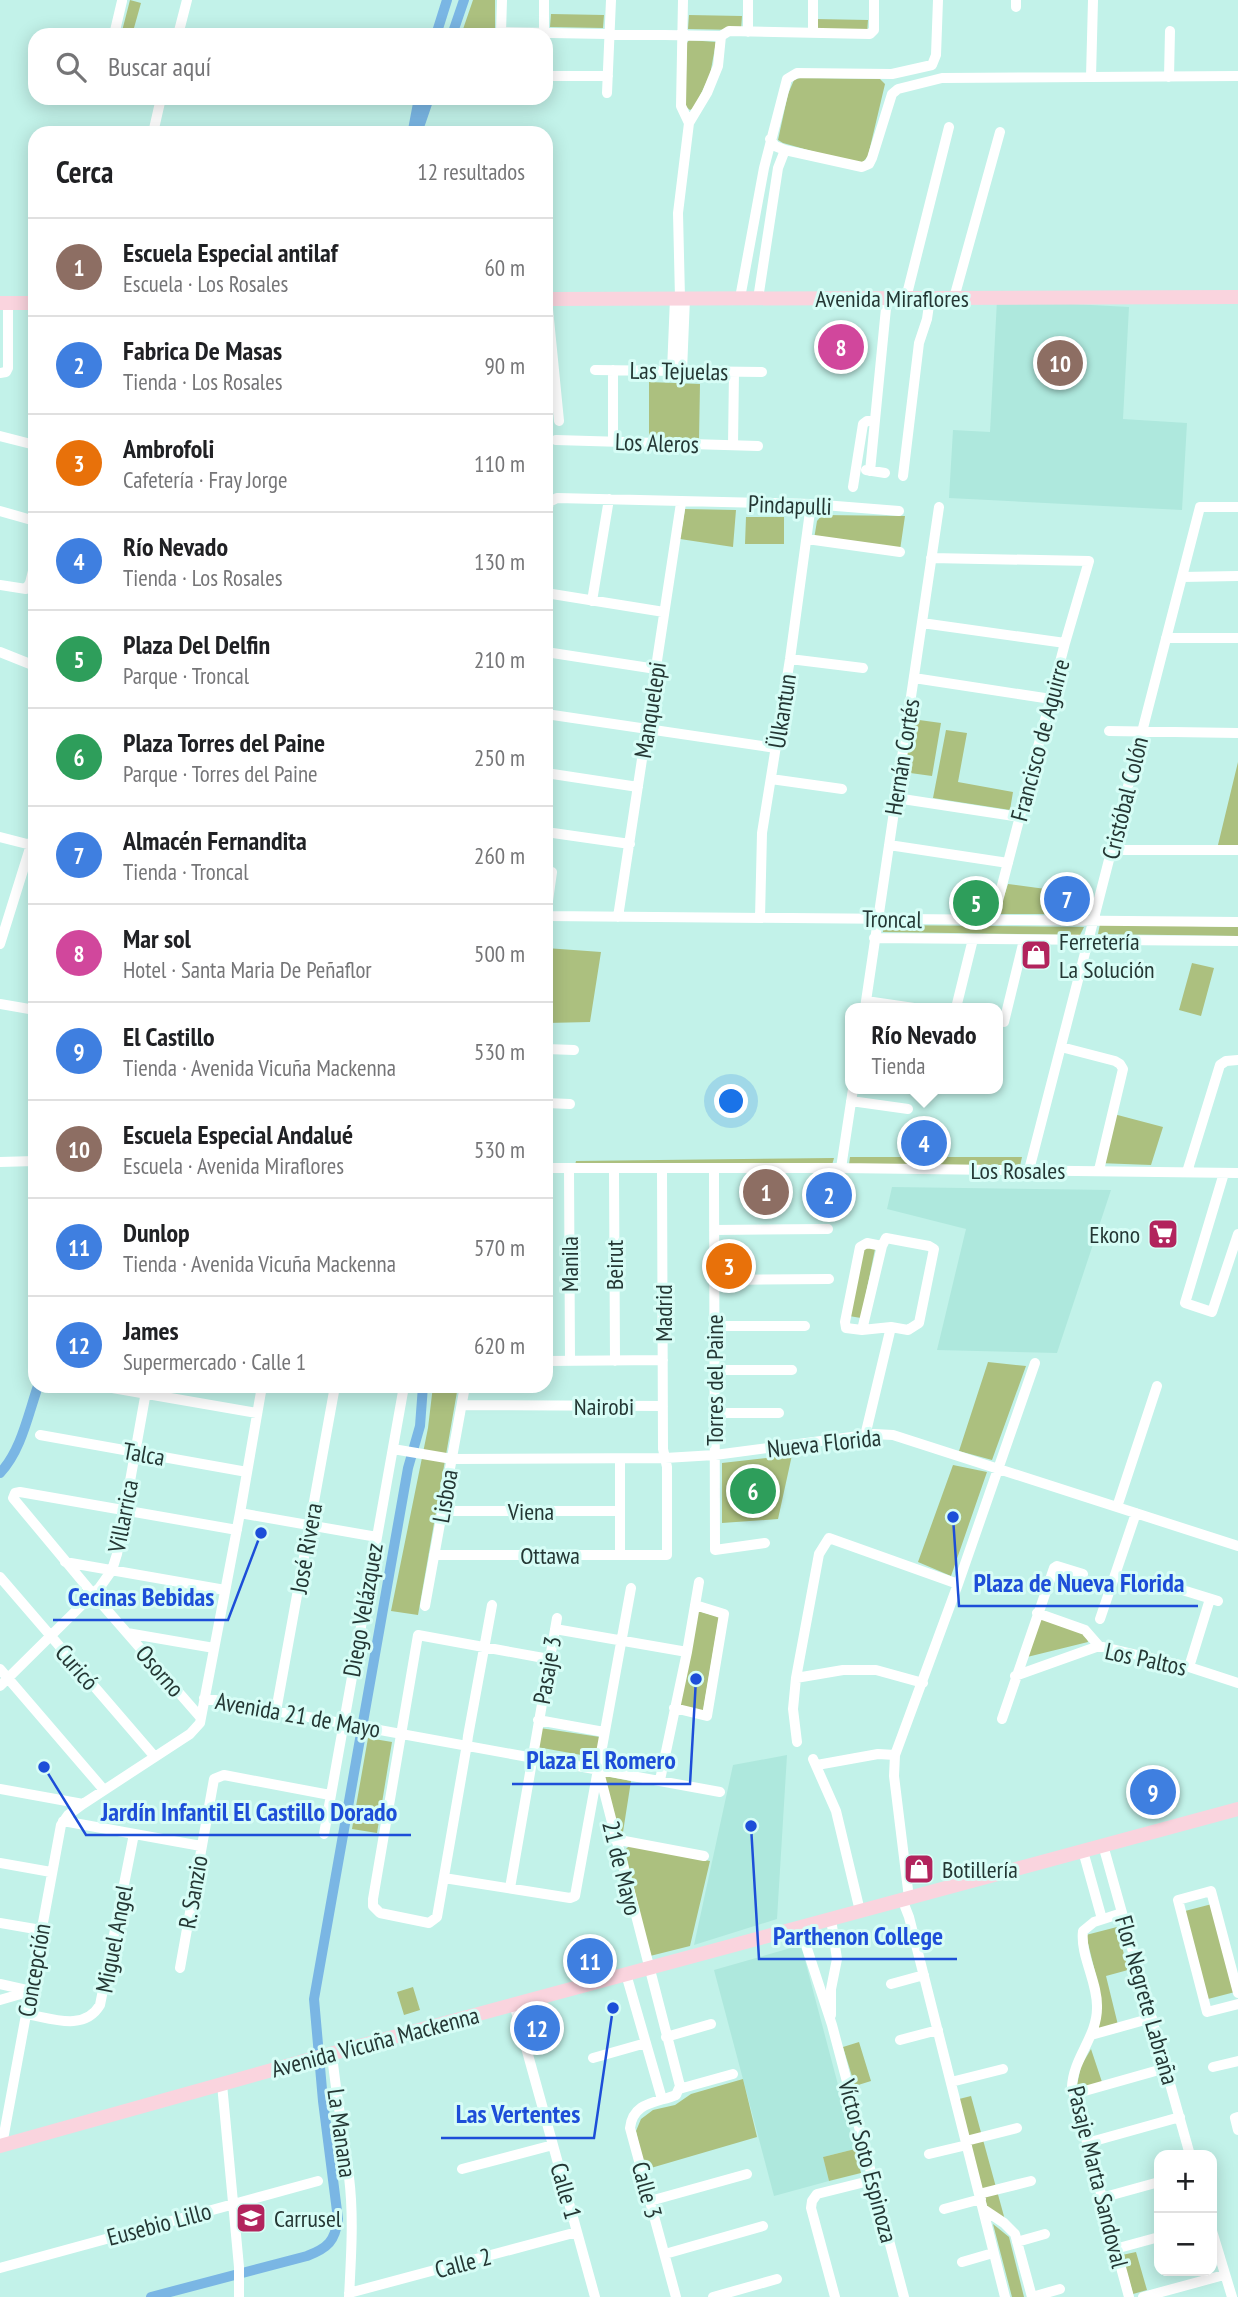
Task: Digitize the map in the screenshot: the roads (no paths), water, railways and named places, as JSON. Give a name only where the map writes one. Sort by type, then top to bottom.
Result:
[{"type":"main road","name":"Avenida Miraflores","points":[[553,299],[1238,297]]},
{"type":"main road","points":[[4,302],[28,303]]},
{"type":"main road","name":"Avenida Vicuña Mackenna","points":[[1,2145],[1238,1809]]},
{"type":"street","points":[[179,28],[187,0]]},
{"type":"street","points":[[501,28],[502,0]]},
{"type":"street","points":[[544,0],[544,28]]},
{"type":"street","points":[[607,93],[611,0]]},
{"type":"street","points":[[683,0],[681,106],[689,123]]},
{"type":"street","points":[[748,0],[748,32]]},
{"type":"street","points":[[813,0],[813,33]]},
{"type":"street","points":[[553,33],[720,36],[729,31],[870,34],[874,30],[874,0]]},
{"type":"street","points":[[740,298],[770,139],[784,85],[791,75],[797,73],[884,75],[932,65],[936,61],[937,52],[938,0]]},
{"type":"street","points":[[1091,77],[1093,0]]},
{"type":"street","points":[[116,28],[122,1]]},
{"type":"street","points":[[1169,77],[1170,32]]},
{"type":"street","points":[[677,371],[680,298],[678,213],[689,123],[707,93],[718,66],[720,36]]},
{"type":"street","points":[[932,65],[942,78]]},
{"type":"street","points":[[770,139],[775,146],[785,150],[855,168],[864,167],[872,158],[889,97],[888,83],[884,75]]},
{"type":"street","points":[[553,76],[608,76]]},
{"type":"street","points":[[889,97],[898,89],[942,78],[1238,76]]},
{"type":"street","points":[[155,126],[159,105]]},
{"type":"street","points":[[905,298],[949,127]]},
{"type":"street","points":[[954,298],[1000,132]]},
{"type":"street","points":[[758,299],[779,164],[785,150]]},
{"type":"street","points":[[870,471],[887,298]]},
{"type":"street","points":[[904,476],[919,343],[930,298]]},
{"type":"street","points":[[3,373],[4,302]]},
{"type":"street","points":[[553,365],[559,421]]},
{"type":"street","name":"Las Tejuelas","points":[[595,370],[762,372]]},
{"type":"street","points":[[613,370],[613,442]]},
{"type":"street","points":[[733,445],[734,372]]},
{"type":"street","points":[[853,487],[863,424],[875,421]]},
{"type":"street","points":[[0,436],[28,443]]},
{"type":"street","name":"Los Aleros","points":[[556,440],[758,446]]},
{"type":"street","points":[[856,469],[885,473]]},
{"type":"street","name":"Pindapulli","points":[[553,499],[811,505],[899,511]]},
{"type":"street","points":[[592,601],[609,499]]},
{"type":"street","name":"Manquelepi","points":[[618,917],[681,503]]},
{"type":"street","name":"Ülkantun","points":[[760,918],[761,848],[811,505]]},
{"type":"street","name":"Hernán Cortés","points":[[865,1003],[939,507]]},
{"type":"street","name":"Cristóbal Colón","points":[[1029,1170],[1199,507],[1238,507]]},
{"type":"street","points":[[0,511],[28,519]]},
{"type":"street","points":[[807,540],[900,552]]},
{"type":"street","name":"Francisco de Aguirre","points":[[932,558],[1089,561],[993,920]]},
{"type":"street","points":[[1182,577],[1238,576]]},
{"type":"street","points":[[0,584],[26,589],[28,586]]},
{"type":"street","points":[[553,594],[664,612]]},
{"type":"street","points":[[922,623],[1065,643]]},
{"type":"street","points":[[1166,638],[1238,638]]},
{"type":"street","points":[[0,652],[28,663]]},
{"type":"street","points":[[553,653],[656,669]]},
{"type":"street","points":[[790,659],[863,668]]},
{"type":"street","points":[[914,678],[1051,699]]},
{"type":"street","points":[[553,715],[776,748]]},
{"type":"street","points":[[1109,731],[1238,733]]},
{"type":"street","points":[[553,774],[638,787]]},
{"type":"street","points":[[771,779],[842,789]]},
{"type":"street","points":[[896,798],[1020,817]]},
{"type":"street","points":[[553,833],[629,844]]},
{"type":"street","points":[[0,837],[28,844]]},
{"type":"street","points":[[889,845],[1008,863]]},
{"type":"street","points":[[1112,850],[1238,849]]},
{"type":"street","points":[[0,944],[28,855]]},
{"type":"street","name":"Troncal","points":[[553,916],[1238,922]]},
{"type":"street","name":"Troncal","points":[[874,938],[1238,941]]},
{"type":"street","points":[[957,1003],[973,939]]},
{"type":"street","points":[[1005,1022],[1024,940]]},
{"type":"street","points":[[0,1004],[28,1009]]},
{"type":"street","points":[[1061,1047],[1115,1061],[1123,1069],[1099,1170]]},
{"type":"street","points":[[553,1049],[574,1050]]},
{"type":"street","points":[[1188,1172],[1220,1065],[1226,1061],[1238,1060]]},
{"type":"street","points":[[841,1168],[852,1094]]},
{"type":"street","points":[[851,1101],[908,1109]]},
{"type":"street","points":[[553,1103],[570,1104]]},
{"type":"street","points":[[0,1162],[28,1161]]},
{"type":"street","name":"Los Rosales","points":[[553,1168],[841,1168],[1238,1173]]},
{"type":"street","name":"Manila","points":[[569,1168],[570,1361]]},
{"type":"street","name":"Torres del Paine","points":[[714,1168],[715,1550],[765,1543]]},
{"type":"street","name":"Beirut","points":[[614,1169],[615,1361]]},
{"type":"street","name":"Madrid","points":[[662,1169],[667,1555]]},
{"type":"street","points":[[1224,1173],[1185,1303],[1212,1311],[1238,1234]]},
{"type":"street","points":[[714,1230],[828,1229]]},
{"type":"street","points":[[862,1331],[886,1238],[929,1246],[934,1250],[919,1323],[908,1330],[891,1327],[862,1331],[849,1330],[845,1322],[860,1247],[867,1243],[882,1246]]},
{"type":"street","points":[[714,1280],[829,1279]]},
{"type":"street","points":[[714,1326],[805,1326]]},
{"type":"street","points":[[865,1436],[891,1327]]},
{"type":"street","points":[[553,1361],[663,1360]]},
{"type":"street","points":[[1005,2297],[906,1899],[894,1776],[895,1755],[923,1683],[1035,1363]]},
{"type":"street","points":[[714,1370],[792,1370]]},
{"type":"street","points":[[1117,1507],[1157,1385]]},
{"type":"street","name":"Villarrica","points":[[4,1682],[93,1594],[112,1570],[145,1393]]},
{"type":"street","points":[[160,1393],[257,1413]]},
{"type":"street","points":[[204,1698],[261,1393]]},
{"type":"street","name":"José Rivera","points":[[276,1711],[334,1393]]},
{"type":"street","name":"Diego Velázquez","points":[[324,1834],[347,1723],[377,1537],[397,1450],[403,1393]]},
{"type":"street","name":"Lisboa","points":[[425,1606],[465,1393]]},
{"type":"street","name":"Nairobi","points":[[462,1405],[663,1406]]},
{"type":"street","points":[[715,1413],[779,1413]]},
{"type":"street","name":"Nueva Florida","points":[[397,1450],[452,1460],[665,1458],[715,1455],[883,1434],[902,1437],[1238,1546]]},
{"type":"street","name":"Talca","points":[[40,1436],[247,1472]]},
{"type":"street","points":[[620,1458],[620,1555]]},
{"type":"street","name":"Osorno","points":[[124,1510],[20,1492],[13,1495],[15,1502],[65,1562],[201,1718]]},
{"type":"street","points":[[124,1510],[237,1530]]},
{"type":"street","name":"Viena","points":[[442,1511],[620,1511]]},
{"type":"street","points":[[240,1513],[377,1537]]},
{"type":"street","points":[[1100,1619],[1136,1513]]},
{"type":"street","points":[[797,1742],[793,1709],[796,1678],[819,1554],[829,1538],[958,1584]]},
{"type":"street","name":"Ottawa","points":[[434,1555],[667,1555]]},
{"type":"street","points":[[65,1562],[225,1590]]},
{"type":"street","points":[[1002,1719],[1054,1568],[1057,1566],[1083,1574]]},
{"type":"street","name":"Curicó","points":[[0,1577],[155,1757]]},
{"type":"street","points":[[660,1780],[699,1582]]},
{"type":"street","points":[[1163,1584],[1214,1600],[1189,1667]]},
{"type":"street","points":[[444,1878],[574,1898],[631,1588]]},
{"type":"street","points":[[492,1605],[484,1647],[437,1917],[429,1923],[383,1915],[375,1909],[373,1899],[418,1635],[484,1647],[550,1659]]},
{"type":"street","points":[[674,1709],[707,1716],[724,1614],[695,1605]]},
{"type":"street","points":[[1037,1613],[1085,1630],[1099,1646]]},
{"type":"street","name":"Pasaje 3","points":[[510,1888],[556,1623],[621,1640]]},
{"type":"street","points":[[127,1633],[214,1648]]},
{"type":"street","points":[[621,1640],[687,1652]]},
{"type":"street","name":"Los Paltos","points":[[1015,1676],[1099,1646],[1189,1667],[1238,1684]]},
{"type":"street","points":[[0,1669],[4,1682],[104,1790]]},
{"type":"street","points":[[796,1678],[843,1670],[876,1670],[923,1683]]},
{"type":"street","name":"Avenida 21 de Mayo","points":[[83,1804],[194,1731],[201,1718],[204,1698],[720,1791]]},
{"type":"street","points":[[538,1720],[604,1732]]},
{"type":"street","points":[[860,1911],[836,1811],[815,1762],[878,1754],[895,1755]]},
{"type":"street","name":"21 de Mayo","points":[[598,1768],[679,2089]]},
{"type":"street","name":"R. Sanzio","points":[[180,1968],[213,1783],[217,1776],[224,1774],[330,1795]]},
{"type":"street","points":[[0,1789],[83,1804]]},
{"type":"street","points":[[63,1821],[83,1804]]},
{"type":"street","points":[[63,1821],[201,1846]]},
{"type":"street","name":"Concepción","points":[[1,2145],[58,1831],[63,1821]]},
{"type":"street","name":"Miguel Angel","points":[[26,2014],[74,2022],[84,2020],[97,2010],[102,2000],[134,1834]]},
{"type":"street","points":[[614,1839],[704,1856]]},
{"type":"street","name":"Flor Negrete Labraña","points":[[1103,1845],[1189,2150]]},
{"type":"street","points":[[1083,1851],[1102,1919],[1122,1913]]},
{"type":"street","points":[[0,1863],[51,1872]]},
{"type":"street","points":[[1238,1993],[1211,1891],[1178,1900],[1207,2012],[1238,2004]]},
{"type":"street","name":"Víctor Soto Espinoza","points":[[831,1919],[836,1959],[831,1989],[832,2025]]},
{"type":"street","name":"Pasaje Marta Sandoval","points":[[1102,1919],[1083,1931],[1098,2004],[1091,2035],[1075,2070],[1072,2087],[1128,2296]]},
{"type":"street","points":[[0,1923],[41,1930]]},
{"type":"street","name":"Víctor Soto Espinoza","points":[[800,1927],[832,2025],[904,2297]]},
{"type":"street","points":[[1225,1945],[1238,1941]]},
{"type":"street","points":[[626,1974],[662,2099]]},
{"type":"street","points":[[891,1984],[923,1975]]},
{"type":"street","points":[[0,1984],[31,1991]]},
{"type":"street","points":[[0,2000],[31,1991]]},
{"type":"street","name":"Calle 1","points":[[514,2004],[596,2297]]},
{"type":"street","points":[[1091,2035],[1152,2018]]},
{"type":"street","points":[[666,2037],[711,2024]]},
{"type":"street","points":[[900,2040],[938,2030]]},
{"type":"street","points":[[593,2058],[646,2043]]},
{"type":"street","name":"La Manana","points":[[332,2053],[349,2179],[349,2295]]},
{"type":"street","points":[[1213,2067],[1238,2061]]},
{"type":"street","points":[[1074,2094],[1166,2068]]},
{"type":"street","points":[[951,2082],[1003,2069]]},
{"type":"street","name":"Calle 3","points":[[676,2297],[631,2123],[640,2108],[676,2095],[679,2089],[733,2074]]},
{"type":"street","points":[[222,2084],[239,2267],[239,2297]]},
{"type":"street","points":[[1087,2143],[1180,2117]]},
{"type":"street","points":[[1236,2117],[1238,2130]]},
{"type":"street","points":[[929,2154],[1017,2128]]},
{"type":"street","points":[[462,2169],[553,2145]]},
{"type":"street","points":[[650,2201],[747,2174]]},
{"type":"street","name":"Eusebio Lillo","points":[[0,2268],[318,2180]]},
{"type":"street","points":[[835,2297],[811,2208],[812,2200],[817,2194],[873,2180]]},
{"type":"street","points":[[944,2209],[981,2201],[1031,2181]]},
{"type":"street","points":[[1101,2198],[1154,2183]]},
{"type":"street","points":[[981,2201],[1015,2234],[1032,2297],[1060,2289]]},
{"type":"street","points":[[664,2254],[763,2226]]},
{"type":"street","name":"Calle 2","points":[[349,2295],[578,2232]]},
{"type":"street","points":[[1017,2242],[1045,2234]]},
{"type":"street","points":[[1115,2249],[1154,2238]]},
{"type":"street","points":[[1217,2249],[1232,2297]]},
{"type":"street","points":[[962,2262],[993,2253]]},
{"type":"street","points":[[1143,2297],[1224,2274]]},
{"type":"street","points":[[713,2297],[776,2279]]},
{"type":"waterway","points":[[438,28],[447,0]]},
{"type":"waterway","points":[[454,28],[464,0]]},
{"type":"waterway","points":[[414,126],[418,105]]},
{"type":"waterway","points":[[419,126],[427,105]]},
{"type":"waterway","points":[[0,1473],[19,1443],[36,1393]]},
{"type":"waterway","points":[[151,2297],[307,2256],[325,2247],[335,2233],[338,2219],[323,2101],[314,1999],[408,1468],[420,1426],[422,1393]]},
{"type":"place","name":"Mar sol","points":[[841,347]]},
{"type":"place","name":"Escuela Especial Andalué","points":[[1060,363]]},
{"type":"place","name":"Almacén Fernandita","points":[[1067,899]]},
{"type":"place","name":"Plaza Del Delfin","points":[[976,903]]},
{"type":"place","name":"Ferretería La Solución","points":[[1036,955]]},
{"type":"place","name":"Río Nevado","points":[[924,1143]]},
{"type":"place","name":"Escuela Especial antilaf","points":[[766,1192]]},
{"type":"place","name":"Fabrica De Masas","points":[[829,1195]]},
{"type":"place","name":"Ekono","points":[[1163,1234]]},
{"type":"place","name":"Ambrofoli","points":[[729,1266]]},
{"type":"place","name":"Plaza Torres del Paine","points":[[753,1491]]},
{"type":"place","name":"Plaza de Nueva Florida","points":[[953,1517]]},
{"type":"place","name":"Cecinas Bebidas","points":[[261,1533]]},
{"type":"place","name":"Plaza El Romero","points":[[696,1679]]},
{"type":"place","name":"Jardín Infantil El Castillo Dorado","points":[[44,1767]]},
{"type":"place","name":"El Castillo","points":[[1153,1792]]},
{"type":"place","name":"Parthenon College","points":[[751,1826]]},
{"type":"place","name":"Botillería","points":[[919,1869]]},
{"type":"place","name":"Dunlop","points":[[590,1961]]},
{"type":"place","name":"Las Vertentes","points":[[613,2008]]},
{"type":"place","name":"James","points":[[537,2028]]},
{"type":"place","name":"Carrusel","points":[[251,2218]]}]
